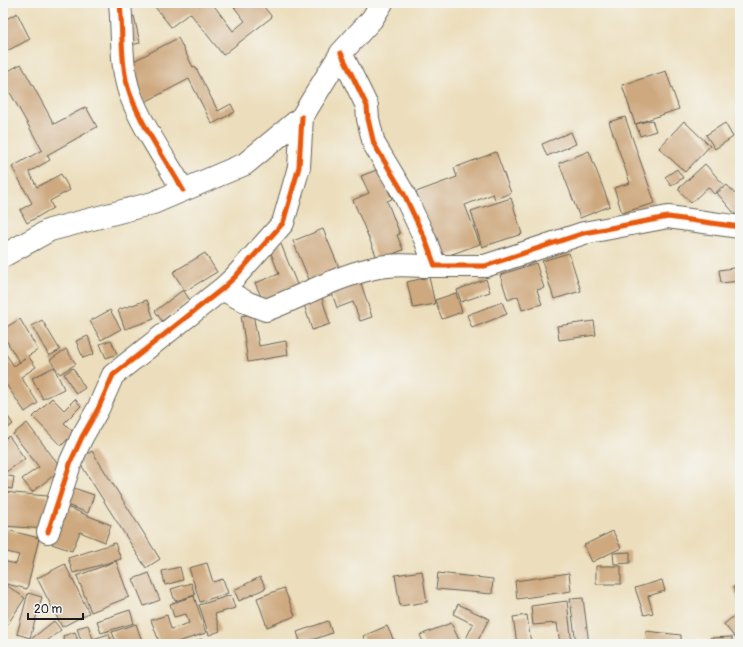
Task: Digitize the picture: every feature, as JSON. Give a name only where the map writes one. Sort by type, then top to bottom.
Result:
[{"type":"street","points":[[120,3],[124,65],[130,93],[148,130],[183,190]]},
{"type":"street","points":[[3,256],[50,230],[153,203],[245,164],[302,117],[341,53],[372,20],[382,3]]},
{"type":"street","points":[[341,53],[367,106],[368,119],[374,144],[404,194],[426,239],[434,266]]},
{"type":"street","points":[[48,532],[71,461],[82,437],[98,409],[113,375],[222,289],[235,277],[283,223],[299,166],[302,117]]},
{"type":"street","points":[[222,289],[248,303],[266,310],[318,286],[371,268],[401,265],[485,266],[584,233],[668,217],[740,227]]},
{"type":"building","points":[[160,3],[197,3],[199,6],[203,3],[212,3],[233,31],[245,21],[231,3],[261,3],[272,17],[223,55],[190,13],[171,27],[155,7]]},
{"type":"building","points":[[17,13],[30,39],[3,53],[3,21]]},
{"type":"building","points":[[134,16],[140,43],[127,46],[121,19]]},
{"type":"building","points":[[178,38],[193,67],[195,66],[218,111],[231,104],[235,112],[212,124],[189,79],[145,102],[126,65]]},
{"type":"building","points":[[21,64],[54,124],[86,107],[97,127],[47,155],[50,160],[29,172],[37,187],[61,174],[70,190],[50,201],[53,208],[27,223],[20,210],[32,203],[12,167],[42,150],[3,80],[3,74]]},
{"type":"building","points":[[666,71],[679,109],[635,124],[622,85]]},
{"type":"building","points":[[625,117],[655,203],[622,213],[614,188],[630,183],[609,122]]},
{"type":"building","points":[[652,120],[656,131],[640,136],[636,124]]},
{"type":"building","points":[[684,121],[710,146],[685,172],[659,148]]},
{"type":"building","points":[[725,123],[733,137],[715,149],[706,135]]},
{"type":"building","points":[[571,132],[576,144],[547,156],[542,144]]},
{"type":"building","points":[[589,151],[610,206],[580,218],[559,163]]},
{"type":"building","points":[[496,152],[511,193],[495,199],[493,194],[465,205],[480,244],[441,258],[416,192],[457,177],[454,168]]},
{"type":"building","points":[[705,164],[724,185],[714,194],[708,187],[691,203],[678,189]]},
{"type":"building","points":[[379,169],[392,199],[387,201],[400,234],[397,235],[403,250],[378,260],[353,200],[369,193],[361,176]]},
{"type":"building","points":[[677,169],[683,178],[671,186],[665,177]]},
{"type":"building","points":[[727,185],[740,199],[740,220],[717,193]]},
{"type":"building","points":[[511,198],[522,234],[482,247],[471,211]]},
{"type":"building","points":[[323,229],[340,270],[310,282],[293,241]]},
{"type":"building","points":[[281,244],[298,287],[263,301],[255,283],[279,274],[269,248]]},
{"type":"building","points":[[205,253],[217,272],[185,291],[173,272]]},
{"type":"building","points":[[569,253],[581,291],[554,299],[542,261]]},
{"type":"building","points":[[536,263],[544,288],[537,290],[542,304],[522,310],[518,296],[508,300],[500,275]]},
{"type":"building","points":[[740,267],[740,281],[721,283],[719,270]]},
{"type":"building","points":[[359,277],[372,317],[360,321],[353,302],[337,308],[330,287]]},
{"type":"building","points":[[429,277],[435,304],[413,308],[407,282]]},
{"type":"building","points":[[486,279],[490,292],[461,302],[457,290]]},
{"type":"building","points":[[183,290],[190,300],[162,321],[155,311]]},
{"type":"building","points":[[320,292],[330,324],[312,330],[302,298]]},
{"type":"building","points":[[456,293],[462,312],[442,319],[435,300]]},
{"type":"building","points":[[147,300],[154,319],[125,329],[118,310]]},
{"type":"building","points":[[502,302],[507,314],[472,328],[467,315]]},
{"type":"building","points":[[110,310],[121,329],[101,340],[90,321]]},
{"type":"building","points":[[253,314],[259,346],[286,341],[288,355],[248,362],[241,316]]},
{"type":"building","points":[[20,319],[38,350],[28,356],[36,367],[21,377],[38,403],[25,412],[3,380],[3,350],[14,366],[25,359],[19,362],[3,335],[3,329]]},
{"type":"building","points":[[42,320],[60,350],[49,356],[32,326]]},
{"type":"building","points":[[594,321],[596,335],[559,340],[557,326]]},
{"type":"building","points":[[88,336],[94,354],[83,358],[76,341]]},
{"type":"building","points":[[111,340],[117,354],[106,358],[100,344]]},
{"type":"building","points":[[66,349],[76,364],[60,374],[50,360]]},
{"type":"building","points":[[54,367],[64,389],[43,399],[32,378]]},
{"type":"building","points":[[73,368],[85,388],[76,394],[64,374]]},
{"type":"building","points":[[52,398],[64,410],[75,399],[81,406],[64,423],[74,433],[61,446],[33,417]]},
{"type":"building","points":[[3,410],[13,424],[3,432]]},
{"type":"building","points":[[27,423],[62,469],[32,492],[22,479],[39,467],[13,434]]},
{"type":"building","points":[[9,436],[25,459],[3,474],[3,440]]},
{"type":"building","points":[[92,451],[160,559],[146,568],[78,460]]},
{"type":"building","points":[[3,475],[14,477],[12,489],[3,487]]},
{"type":"building","points":[[71,487],[94,495],[88,513],[64,504]]},
{"type":"building","points":[[3,492],[47,496],[45,529],[3,526]]},
{"type":"building","points":[[67,507],[111,525],[105,542],[80,532],[72,551],[52,544]]},
{"type":"building","points":[[3,529],[39,538],[27,589],[3,583],[3,561],[16,564],[19,555],[3,551]]},
{"type":"building","points":[[613,531],[621,548],[592,562],[584,545]]},
{"type":"building","points":[[115,543],[121,559],[73,573],[68,558]]},
{"type":"building","points":[[630,552],[630,563],[614,564],[613,553]]},
{"type":"building","points":[[116,561],[129,597],[91,612],[77,576]]},
{"type":"building","points":[[207,563],[213,582],[223,579],[228,593],[200,602],[189,568]]},
{"type":"building","points":[[65,564],[89,613],[62,627],[37,578]]},
{"type":"building","points":[[596,566],[621,566],[621,584],[596,584]]},
{"type":"building","points":[[180,567],[183,580],[165,585],[162,571]]},
{"type":"building","points":[[422,571],[427,602],[400,606],[395,575]]},
{"type":"building","points":[[149,573],[160,600],[144,606],[133,579]]},
{"type":"building","points":[[438,573],[493,579],[492,594],[436,589]]},
{"type":"building","points":[[569,573],[571,591],[517,599],[515,581]]},
{"type":"building","points":[[260,577],[266,588],[239,601],[234,590]]},
{"type":"building","points":[[662,580],[665,591],[648,596],[653,613],[644,615],[635,588]]},
{"type":"building","points":[[191,583],[195,595],[175,601],[171,589]]},
{"type":"building","points":[[740,584],[740,605],[733,587]]},
{"type":"building","points":[[6,585],[25,598],[3,631],[3,590]]},
{"type":"building","points":[[284,588],[295,616],[267,627],[257,598]]},
{"type":"building","points":[[28,593],[42,597],[30,638],[17,634]]},
{"type":"building","points":[[231,595],[235,608],[215,614],[220,631],[209,635],[199,605]]},
{"type":"building","points":[[194,596],[206,633],[171,644],[160,644],[151,620],[167,615],[171,629],[189,623],[186,614],[174,617],[170,604]]},
{"type":"building","points":[[583,598],[589,644],[576,644],[570,599]]},
{"type":"building","points":[[567,601],[572,644],[560,644],[557,623],[533,625],[531,606]]},
{"type":"building","points":[[458,604],[489,619],[476,644],[464,643],[473,624],[453,614]]},
{"type":"building","points":[[130,610],[134,623],[101,633],[97,621]]},
{"type":"building","points":[[527,615],[531,644],[517,644],[513,617]]},
{"type":"building","points":[[734,616],[740,624],[740,644],[724,624]]},
{"type":"building","points":[[54,621],[61,630],[43,644],[33,644],[30,640]]},
{"type":"building","points":[[328,621],[332,633],[301,644],[297,632]]},
{"type":"building","points":[[451,623],[461,644],[424,644],[420,635]]},
{"type":"building","points":[[136,624],[143,644],[117,644],[112,632]]},
{"type":"building","points":[[88,625],[93,639],[109,634],[112,644],[82,644],[77,628]]},
{"type":"building","points":[[387,626],[395,643],[366,644],[363,636]]},
{"type":"building","points":[[646,631],[681,635],[681,644],[645,644]]},
{"type":"building","points":[[75,632],[79,644],[65,644],[63,636]]},
{"type":"building","points":[[732,637],[732,644],[711,644],[710,638]]},
{"type":"building","points":[[202,639],[204,644],[188,644]]},
{"type":"cycle path","points":[[120,3],[123,61],[130,94],[148,131],[183,190]]},
{"type":"cycle path","points":[[341,53],[367,106],[368,119],[374,144],[404,194],[425,239],[435,266],[485,266],[584,233],[668,217],[740,227]]},
{"type":"cycle path","points":[[48,532],[71,461],[82,437],[98,409],[113,375],[222,289],[235,277],[283,223],[299,167],[302,117]]}]
